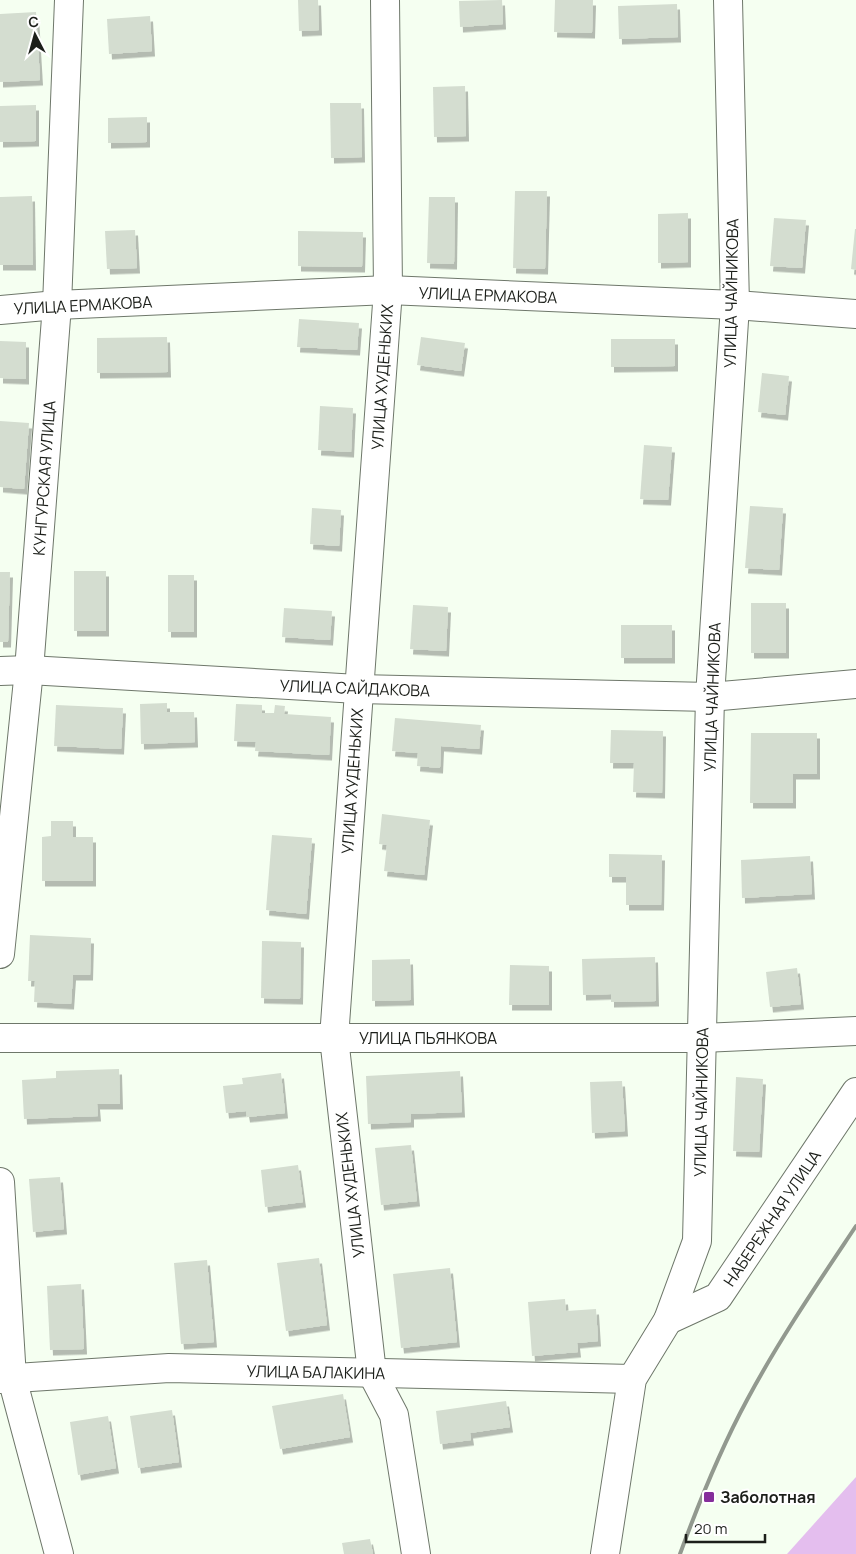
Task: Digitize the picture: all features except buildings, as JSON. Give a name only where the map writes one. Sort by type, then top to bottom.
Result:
[{"type":"street","name":"КУНГУРСКАЯ УЛИЦА","points":[[0,954],[29,670],[57,305],[69,0]]},
{"type":"street","name":"УЛИЦА ХУДЕНЬКИХ","points":[[385,0],[388,290],[334,1038],[372,1373],[394,1415],[416,1554]]},
{"type":"street","name":"УЛИЦА ЧАЙНИКОВА","points":[[632,1379],[668,1320],[697,1241],[710,697],[735,305],[728,0]]},
{"type":"street","name":"УЛИЦА ЕРМАКОВА","points":[[0,310],[57,305],[388,290],[735,305],[856,314]]},
{"type":"street","name":"УЛИЦА САЙДАКОВА","points":[[0,671],[29,670],[358,690],[710,697],[856,684]]},
{"type":"street","name":"УЛИЦА ПЬЯНКОВА","points":[[0,1038],[702,1038],[856,1031]]},
{"type":"street","name":"НАБЕРЕЖНАЯ УЛИЦА","points":[[668,1320],[718,1297],[856,1092]]},
{"type":"street","points":[[0,1182],[6,1379],[58,1554]]},
{"type":"street","name":"УЛИЦА БАЛАКИНА","points":[[6,1379],[169,1368],[632,1379]]},
{"type":"street","points":[[605,1554],[632,1379]]},
{"type":"shaded area","points":[[856,1477],[856,1554],[787,1554]]},
{"type":"railway","points":[[680,1554],[711,1476],[747,1400],[813,1290],[856,1226]]},
{"type":"place","name":"Заболотная","points":[[709,1497]]}]
